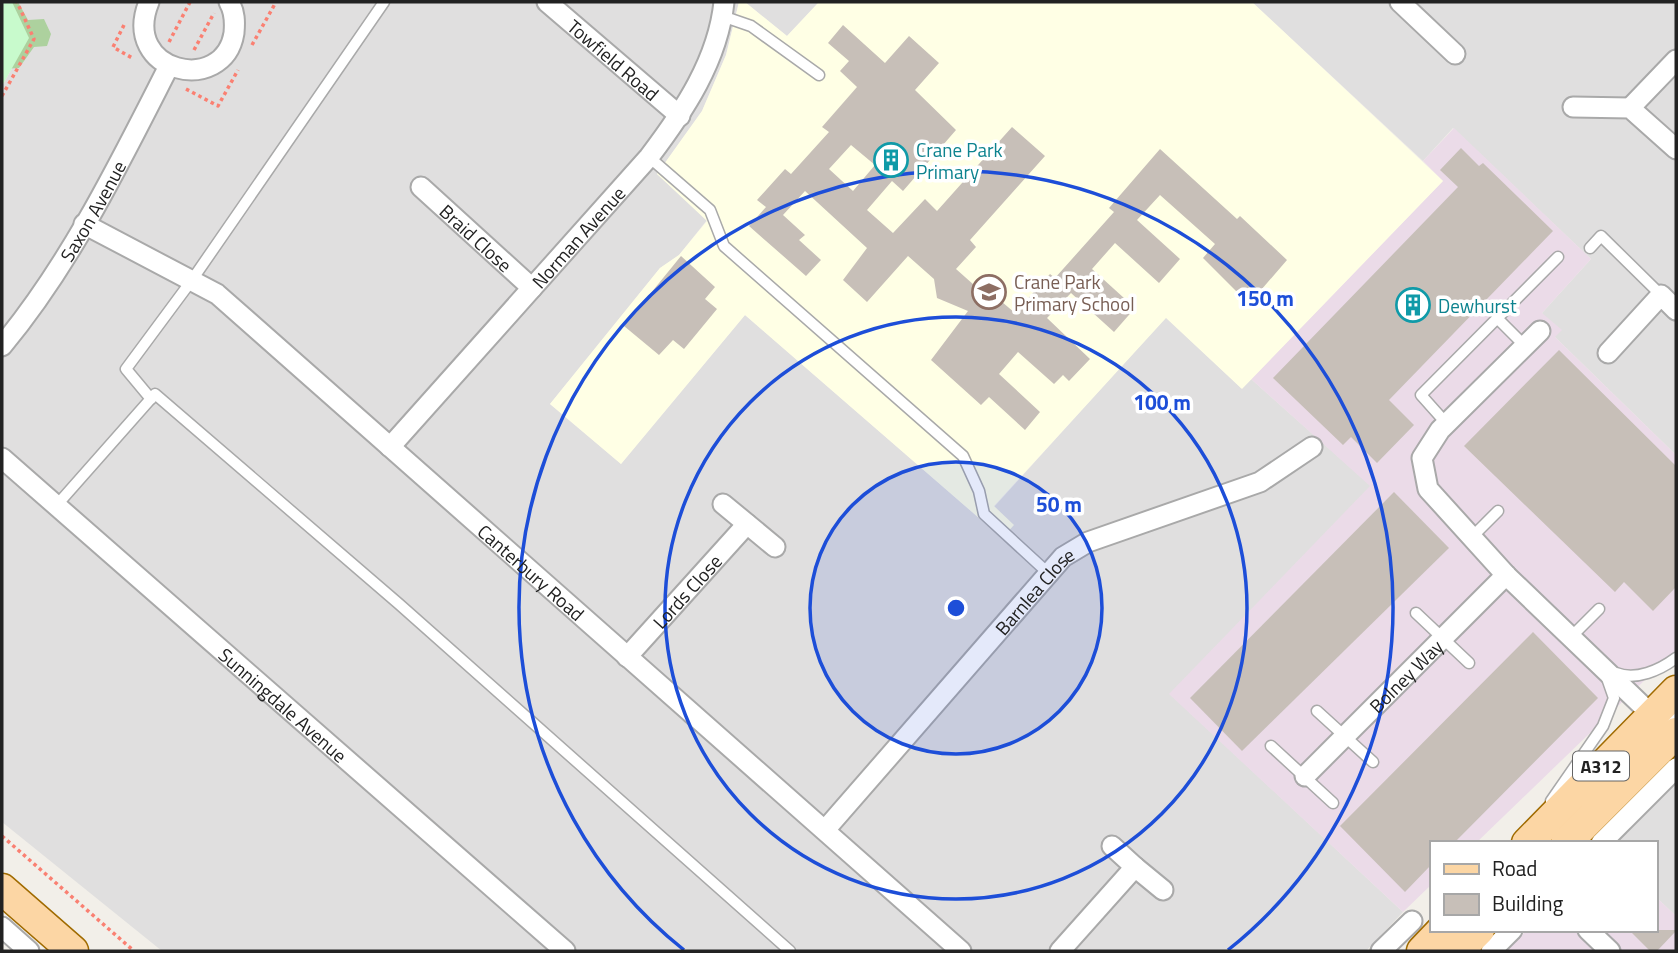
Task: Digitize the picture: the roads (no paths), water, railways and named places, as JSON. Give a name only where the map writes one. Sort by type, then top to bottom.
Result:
[{"type":"main road","name":"A312","points":[[1527,841],[1664,714],[1676,691]]},
{"type":"main road","name":"A312","points":[[1568,841],[1670,751]]},
{"type":"main road","points":[[2,889],[73,951]]},
{"type":"main road","points":[[1422,951],[1441,932]]},
{"type":"main road","points":[[1458,951],[1477,932]]},
{"type":"street","points":[[149,2],[143,31],[148,45],[171,65],[207,66],[226,53],[233,39],[235,23],[229,2]]},
{"type":"street","name":"Towfield Road","points":[[547,2],[680,116]]},
{"type":"street","points":[[1400,2],[1455,54]]},
{"type":"street","name":"Norman Avenue","points":[[390,447],[649,157],[680,116],[710,57],[723,9]]},
{"type":"street","points":[[1630,108],[1676,60]]},
{"type":"street","name":"Saxon Avenue","points":[[2,346],[36,305],[171,65]]},
{"type":"street","points":[[1573,107],[1630,108],[1676,149]]},
{"type":"street","name":"Braid Close","points":[[421,187],[532,288]]},
{"type":"street","name":"Canterbury Road","points":[[84,223],[217,294],[961,951]]},
{"type":"street","points":[[1608,353],[1661,295],[1676,310]]},
{"type":"street","points":[[1540,331],[1447,423],[1422,458],[1428,489],[1506,575],[1603,668],[1664,714],[1657,734],[1670,751],[1602,841]]},
{"type":"street","name":"Barnlea Close","points":[[825,830],[1063,556],[1088,542],[1260,482],[1312,447]]},
{"type":"street","name":"Sunningdale Avenue","points":[[2,458],[565,951]]},
{"type":"street","points":[[723,504],[775,547]]},
{"type":"street","name":"Lords Close","points":[[627,657],[747,524]]},
{"type":"street","name":"Bolney Way","points":[[1305,776],[1506,575]]},
{"type":"street","points":[[1112,846],[1163,890]]},
{"type":"street","points":[[1060,951],[1135,867]]},
{"type":"street","points":[[1381,951],[1412,921]]},
{"type":"street","points":[[2,927],[29,951]]},
{"type":"street","points":[[1490,951],[1510,932]]},
{"type":"street","points":[[1590,932],[1610,951]]},
{"type":"lane","points":[[151,399],[127,369],[192,281],[384,2]]},
{"type":"lane","points":[[723,9],[819,75]]},
{"type":"lane","points":[[649,157],[710,211],[724,246],[963,456],[979,491],[984,514],[1047,572]]},
{"type":"lane","points":[[1590,248],[1601,236],[1661,295]]},
{"type":"lane","points":[[1447,423],[1421,396],[1558,257]]},
{"type":"lane","points":[[1497,318],[1525,346]]},
{"type":"lane","points":[[56,506],[155,394],[399,604],[790,951]]},
{"type":"lane","points":[[1472,537],[1499,511]]},
{"type":"lane","points":[[1571,637],[1599,609]]},
{"type":"lane","points":[[1416,613],[1469,663]]},
{"type":"lane","points":[[1603,668],[1629,678],[1666,666],[1676,657]]},
{"type":"lane","points":[[1526,841],[1603,726],[1614,698],[1603,668]]},
{"type":"lane","points":[[1317,711],[1373,762]]},
{"type":"lane","points":[[1271,746],[1333,803]]},
{"type":"place","name":"Crane Park Primary","points":[[891,160]]},
{"type":"place","name":"Crane Park Primary School","points":[[989,292]]},
{"type":"place","name":"Dewhurst","points":[[1413,305]]}]
